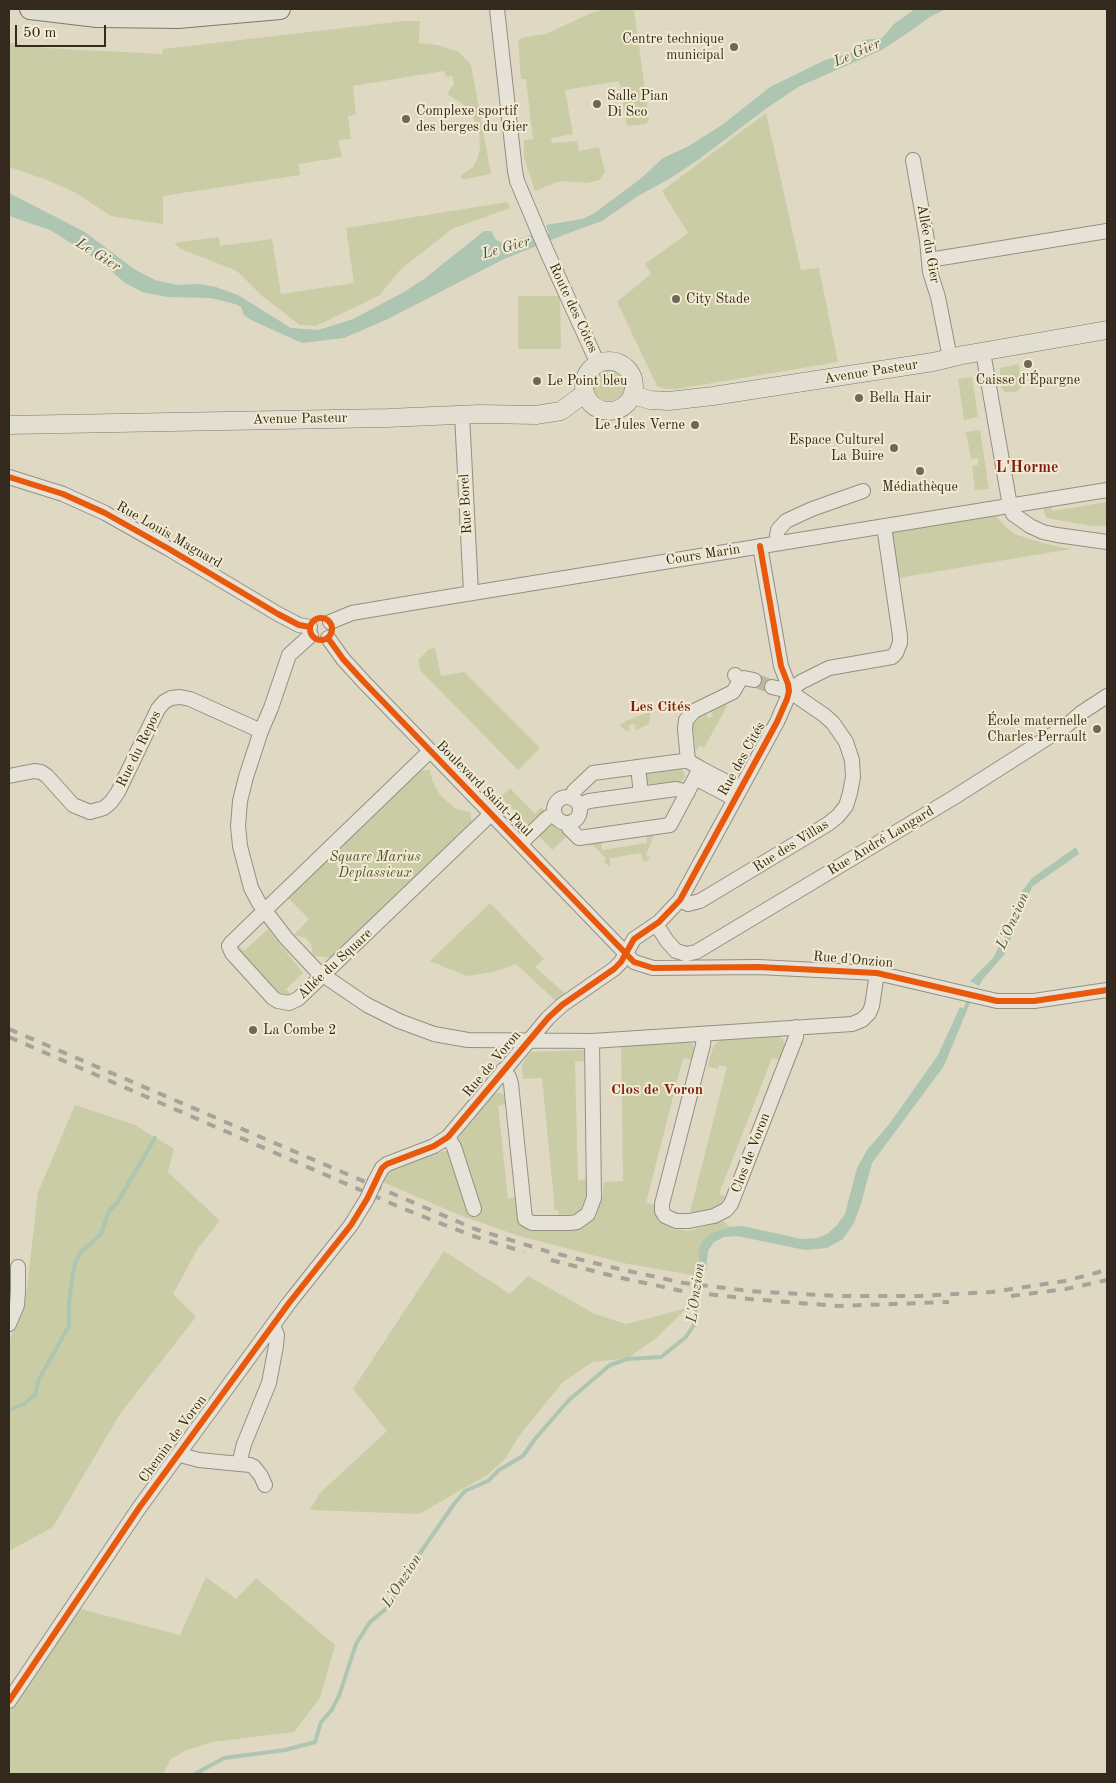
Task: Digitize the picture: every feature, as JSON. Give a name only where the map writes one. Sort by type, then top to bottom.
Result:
[{"type":"highway","points":[[30,9],[97,17],[160,18],[280,9]]},
{"type":"main road","name":"Avenue Pasteur","points":[[633,395],[650,400],[669,401],[853,376],[1107,330]]},
{"type":"main road","points":[[610,361],[625,367],[634,380],[633,395],[622,408],[608,411],[594,406],[588,400],[585,393],[586,378],[589,371],[598,364],[610,361]]},
{"type":"main road","name":"Avenue Pasteur","points":[[9,425],[548,413],[561,411],[585,393]]},
{"type":"street","name":"Route des Côtes","points":[[497,9],[515,171],[547,252],[598,364]]},
{"type":"street","name":"Allée du Gier","points":[[913,160],[927,240],[930,272],[938,297],[950,358]]},
{"type":"street","points":[[929,260],[1107,230]]},
{"type":"street","points":[[982,352],[1011,511],[1030,526],[1043,532],[1107,542]]},
{"type":"street","name":"Rue Borel","points":[[462,414],[471,593]]},
{"type":"street","name":"Rue Louis Magnard","points":[[9,477],[63,494],[105,513],[170,549],[278,614],[311,631]]},
{"type":"street","name":"Cours Marin","points":[[330,622],[352,613],[1107,490]]},
{"type":"street","points":[[778,543],[778,530],[786,521],[812,509],[863,491]]},
{"type":"street","points":[[789,691],[801,682],[829,668],[892,657],[896,654],[900,643],[900,636],[884,526]]},
{"type":"street","points":[[760,546],[781,666],[789,691]]},
{"type":"street","points":[[311,631],[314,638],[320,640],[328,638],[332,630],[330,622],[320,618],[314,621],[311,631],[289,655],[246,777],[240,801],[238,826],[240,846],[245,869],[254,893],[297,951],[323,976],[367,1005],[399,1021],[434,1034],[468,1040],[592,1041],[704,1035],[860,1022],[865,1018],[872,1006],[877,973]]},
{"type":"street","name":"Boulevard Saint-Paul","points":[[328,638],[343,659],[429,752],[626,954]]},
{"type":"street","points":[[568,823],[569,828],[579,838],[670,825],[688,792],[695,769],[685,729],[686,720],[694,711],[733,692],[738,685],[737,677],[754,680]]},
{"type":"street","points":[[772,687],[789,691]]},
{"type":"street","name":"Rue des Cités","points":[[626,954],[634,939],[656,924],[680,900],[777,722],[789,691]]},
{"type":"street","name":"Rue des Villas","points":[[680,900],[688,904],[700,901],[828,824],[846,806],[853,777],[852,760],[846,742],[833,723],[789,691]]},
{"type":"street","name":"Rue André Langard","points":[[656,924],[666,941],[676,951],[686,954],[696,952],[953,798],[1066,726],[1081,713],[1107,696]]},
{"type":"street","name":"Rue du Repos","points":[[9,776],[34,771],[41,772],[74,805],[85,811],[95,811],[104,808],[112,802],[158,709],[171,698],[190,699],[261,731]]},
{"type":"street","name":"Allée du Square","points":[[429,752],[229,946],[232,954],[273,998],[284,1003],[298,999],[491,814]]},
{"type":"street","points":[[638,767],[641,794]]},
{"type":"street","points":[[688,792],[676,789],[575,802],[563,798],[557,802],[554,814],[560,821],[568,823],[578,817],[575,802],[574,791],[593,773],[638,767],[695,769],[737,794]]},
{"type":"street","points":[[520,844],[547,818],[554,814]]},
{"type":"street","name":"Rue d'Onzion","points":[[626,954],[634,962],[653,968],[758,967],[877,973],[997,1001],[1026,1002],[1107,990]]},
{"type":"street","name":"Rue de Voron","points":[[367,1199],[382,1168],[387,1164],[434,1146],[448,1138],[548,1018],[562,1005],[607,975],[621,962],[626,954]]},
{"type":"street","name":"Clos de Voron","points":[[704,1035],[662,1204],[662,1211],[665,1216],[676,1221],[689,1221],[714,1216],[726,1210],[731,1204],[796,1036],[796,1027]]},
{"type":"street","points":[[503,1070],[509,1077],[511,1084],[525,1219],[532,1223],[577,1222],[588,1214],[594,1198],[592,1041]]},
{"type":"street","points":[[448,1138],[454,1147],[474,1209]]},
{"type":"street","name":"Chemin de Voron","points":[[9,1701],[134,1515],[272,1326],[351,1225],[367,1199]]},
{"type":"street","points":[[9,1324],[17,1305],[18,1267]]},
{"type":"street","points":[[239,1464],[244,1444],[269,1383],[277,1335],[272,1326]]},
{"type":"street","name":"Chemin de Voron","points":[[179,1453],[199,1460],[254,1467],[265,1485]]},
{"type":"green space","points":[[605,9],[634,9],[649,120],[646,124],[627,126],[619,81],[565,90],[573,134],[551,138],[552,143],[577,141],[579,151],[599,147],[605,172],[600,180],[587,183],[560,181],[535,191],[524,158],[524,140],[533,139],[526,79],[521,79],[518,42],[521,38],[546,34],[591,13]]},
{"type":"green space","points":[[403,21],[420,21],[419,43],[437,45],[459,52],[471,65],[491,174],[465,179],[462,179],[460,176],[473,167],[477,159],[480,149],[479,130],[471,113],[464,105],[447,94],[454,84],[452,76],[446,77],[444,71],[353,86],[356,115],[348,116],[351,139],[338,140],[342,157],[299,164],[300,175],[163,196],[163,224],[111,216],[76,193],[47,180],[9,167],[9,43],[46,48],[162,54],[163,49]]},
{"type":"green space","points":[[766,113],[801,270],[819,268],[838,362],[677,389],[665,389],[657,386],[617,302],[651,274],[645,264],[688,233],[662,191]]},
{"type":"green space","points":[[507,202],[510,208],[452,229],[400,270],[380,295],[316,326],[300,325],[262,296],[237,271],[181,249],[174,243],[219,237],[220,246],[272,239],[281,294],[354,283],[346,228]]},
{"type":"green space","points":[[518,296],[560,296],[561,349],[518,349]]},
{"type":"green space","points":[[1019,364],[1021,388],[1016,392],[1004,392],[1001,386],[1000,368]]},
{"type":"green space","points":[[609,369],[615,370],[620,374],[624,379],[624,391],[620,396],[615,400],[609,401],[603,400],[598,396],[594,391],[593,385],[594,379],[598,374],[603,370]]},
{"type":"green space","points":[[972,377],[978,417],[964,420],[958,379]]},
{"type":"green space","points":[[980,430],[989,489],[975,490],[972,466],[978,465],[978,458],[971,459],[966,432]]},
{"type":"green space","points":[[1050,502],[1052,511],[1107,502],[1107,526],[1093,526],[1046,518],[1042,503]]},
{"type":"green space","points":[[992,515],[996,516],[1014,534],[1046,544],[1071,549],[898,578],[891,533]]},
{"type":"green space","points":[[435,648],[441,676],[464,672],[540,748],[518,770],[421,671],[418,663],[419,659],[429,649]]},
{"type":"green space","points":[[725,704],[727,706],[704,748],[699,746],[696,751],[692,720],[705,712],[708,718],[713,716],[711,710]]},
{"type":"green space","points":[[651,711],[649,724],[636,730],[635,724],[629,725],[630,731],[624,730],[620,725],[626,721]]},
{"type":"green space","points":[[681,768],[685,777],[681,782],[645,785],[643,772]]},
{"type":"green space","name":"Square Marius Deplassieux","points":[[430,770],[432,780],[440,795],[456,809],[470,812],[472,824],[335,958],[313,956],[311,944],[306,938],[294,935],[309,919],[287,897],[418,771]]},
{"type":"green space","points":[[510,788],[535,814],[541,807],[544,810],[530,827],[501,797]]},
{"type":"green space","points":[[550,824],[560,826],[569,834],[552,850],[538,835]]},
{"type":"green space","points":[[655,833],[646,855],[650,858],[643,862],[641,853],[610,858],[610,867],[604,862],[606,859],[593,845],[589,847],[590,842],[601,841],[602,850],[647,843],[646,834]]},
{"type":"green space","points":[[490,903],[544,959],[535,967],[569,997],[557,1002],[516,964],[494,972],[467,976],[430,961]]},
{"type":"green space","points":[[268,929],[303,973],[286,989],[292,996],[279,997],[237,953],[237,944],[244,951]]},
{"type":"green space","points":[[774,1035],[783,1039],[785,1048],[782,1061],[772,1058],[719,1194],[728,1198],[716,1209],[696,1213],[690,1212],[727,1067],[719,1065],[718,1069],[707,1067],[714,1045],[721,1039]]},
{"type":"green space","points":[[684,1041],[692,1044],[695,1051],[692,1060],[683,1058],[646,1203],[656,1205],[661,1221],[673,1229],[688,1231],[724,1221],[729,1227],[713,1232],[698,1262],[699,1271],[697,1276],[623,1263],[519,1236],[462,1216],[380,1181],[390,1169],[447,1150],[449,1151],[471,1215],[480,1213],[458,1140],[462,1132],[493,1095],[499,1092],[504,1095],[506,1104],[498,1106],[508,1198],[517,1198],[522,1225],[529,1229],[587,1223],[598,1210],[604,1182],[623,1181],[621,1045]]},
{"type":"green space","points":[[584,1050],[584,1061],[575,1062],[578,1180],[588,1180],[588,1200],[586,1206],[579,1212],[559,1215],[558,1210],[555,1211],[542,1078],[523,1079],[522,1065],[527,1056],[532,1052]]},
{"type":"green space","points":[[75,1105],[135,1125],[174,1149],[168,1172],[220,1221],[198,1248],[173,1294],[196,1317],[120,1414],[53,1527],[9,1551],[9,1341],[25,1305],[38,1192]]},
{"type":"green space","points":[[444,1251],[510,1294],[528,1276],[595,1314],[626,1324],[687,1308],[656,1338],[628,1358],[592,1362],[562,1383],[519,1436],[505,1459],[487,1475],[419,1514],[310,1510],[319,1494],[387,1431],[353,1389]]},
{"type":"green space","points":[[206,1577],[236,1599],[256,1578],[335,1645],[320,1698],[294,1732],[212,1742],[187,1750],[171,1759],[163,1774],[9,1774],[9,1707],[77,1608],[180,1635]]},
{"type":"water","name":"Le Gier","points":[[915,9],[946,9],[928,18],[882,50],[798,87],[698,160],[638,196],[602,221],[502,260],[388,319],[344,338],[302,343],[251,320],[244,315],[241,307],[235,304],[211,298],[167,297],[142,292],[125,283],[101,262],[50,230],[9,216],[9,193],[85,232],[134,269],[155,280],[178,285],[199,284],[216,287],[238,295],[291,328],[318,330],[353,319],[404,292],[424,279],[484,231],[491,231],[496,240],[505,244],[534,234],[536,239],[549,234],[546,225],[582,219],[593,214],[639,180],[663,158],[687,147],[722,125],[770,87],[825,60],[851,53],[857,49],[863,40],[882,38],[894,24]]},
{"type":"water","points":[[1076,847],[1079,854],[1033,886],[1025,901],[1004,955],[979,986],[970,981],[993,958],[1008,929],[1020,894],[1032,878]]},
{"type":"water","points":[[960,1007],[967,1010],[944,1066],[872,1163],[854,1223],[843,1239],[827,1248],[805,1250],[737,1236],[724,1237],[714,1242],[708,1251],[706,1271],[699,1271],[699,1248],[702,1242],[713,1232],[729,1227],[742,1226],[802,1239],[817,1238],[827,1234],[837,1225],[845,1214],[857,1168],[867,1150],[890,1123],[938,1055]]},
{"type":"waterway","name":"L'Onzion","points":[[964,1012],[970,998]]},
{"type":"waterway","points":[[9,1410],[24,1404],[35,1395],[39,1379],[69,1326],[72,1279],[75,1264],[80,1253],[101,1234],[109,1211],[117,1203],[155,1138]]},
{"type":"waterway","name":"L'Onzion","points":[[195,1774],[224,1758],[285,1750],[315,1742],[321,1722],[331,1711],[339,1696],[356,1644],[370,1622],[387,1608],[418,1556],[454,1504],[465,1491],[488,1481],[499,1470],[523,1456],[535,1439],[569,1400],[610,1365],[627,1359],[661,1357],[686,1337],[694,1325],[700,1268]]},
{"type":"tunnel","points":[[754,680],[772,687]]},
{"type":"railway","points":[[9,1029],[475,1229],[546,1251],[619,1269],[684,1283],[750,1291],[838,1296],[919,1296],[992,1292],[1065,1281],[1107,1270]]},
{"type":"railway","points":[[9,1037],[404,1209],[473,1236],[524,1252]]},
{"type":"railway","points":[[551,1260],[682,1291],[750,1299],[837,1306],[949,1302]]},
{"type":"railway","points":[[1011,1296],[1066,1289],[1107,1280]]},
{"type":"cycle path","points":[[9,477],[63,494],[105,513],[278,614],[299,625],[310,627]]},
{"type":"cycle path","points":[[9,1701],[139,1508],[289,1303],[351,1225],[367,1199],[382,1168],[387,1164],[434,1146],[448,1137],[548,1018],[562,1005],[614,969],[621,962],[634,939],[659,922],[680,900],[777,722],[789,691],[781,666],[760,546]]},
{"type":"cycle path","points":[[321,618],[329,621],[332,629],[329,637],[321,640],[313,637],[310,629],[313,621],[321,618]]},
{"type":"cycle path","points":[[328,638],[343,659],[364,682],[634,962],[653,968],[758,967],[877,973],[997,1001],[1034,1001],[1107,990]]},
{"type":"place","name":"Centre technique municipal","points":[[734,47]]},
{"type":"place","name":"Salle Pian Di Sco","points":[[597,104]]},
{"type":"place","name":"Complexe sportif des berges du Gier","points":[[406,119]]},
{"type":"place","name":"City Stade","points":[[676,299]]},
{"type":"place","name":"Caisse d'Épargne","points":[[1028,364]]},
{"type":"place","name":"Le Point bleu","points":[[537,381]]},
{"type":"place","name":"Bella Hair","points":[[859,398]]},
{"type":"place","name":"Le Jules Verne","points":[[695,425]]},
{"type":"place","name":"Espace Culturel La Buire","points":[[894,448]]},
{"type":"place","name":"Médiathèque","points":[[920,471]]},
{"type":"place","name":"École maternelle Charles Perrault","points":[[1097,729]]},
{"type":"place","name":"La Combe 2","points":[[253,1030]]},
{"type":"district","name":"L'Horme","points":[[1027,468]]},
{"type":"district","name":"Les Cités","points":[[660,707]]},
{"type":"district","name":"Clos de Voron","points":[[657,1090]]}]
